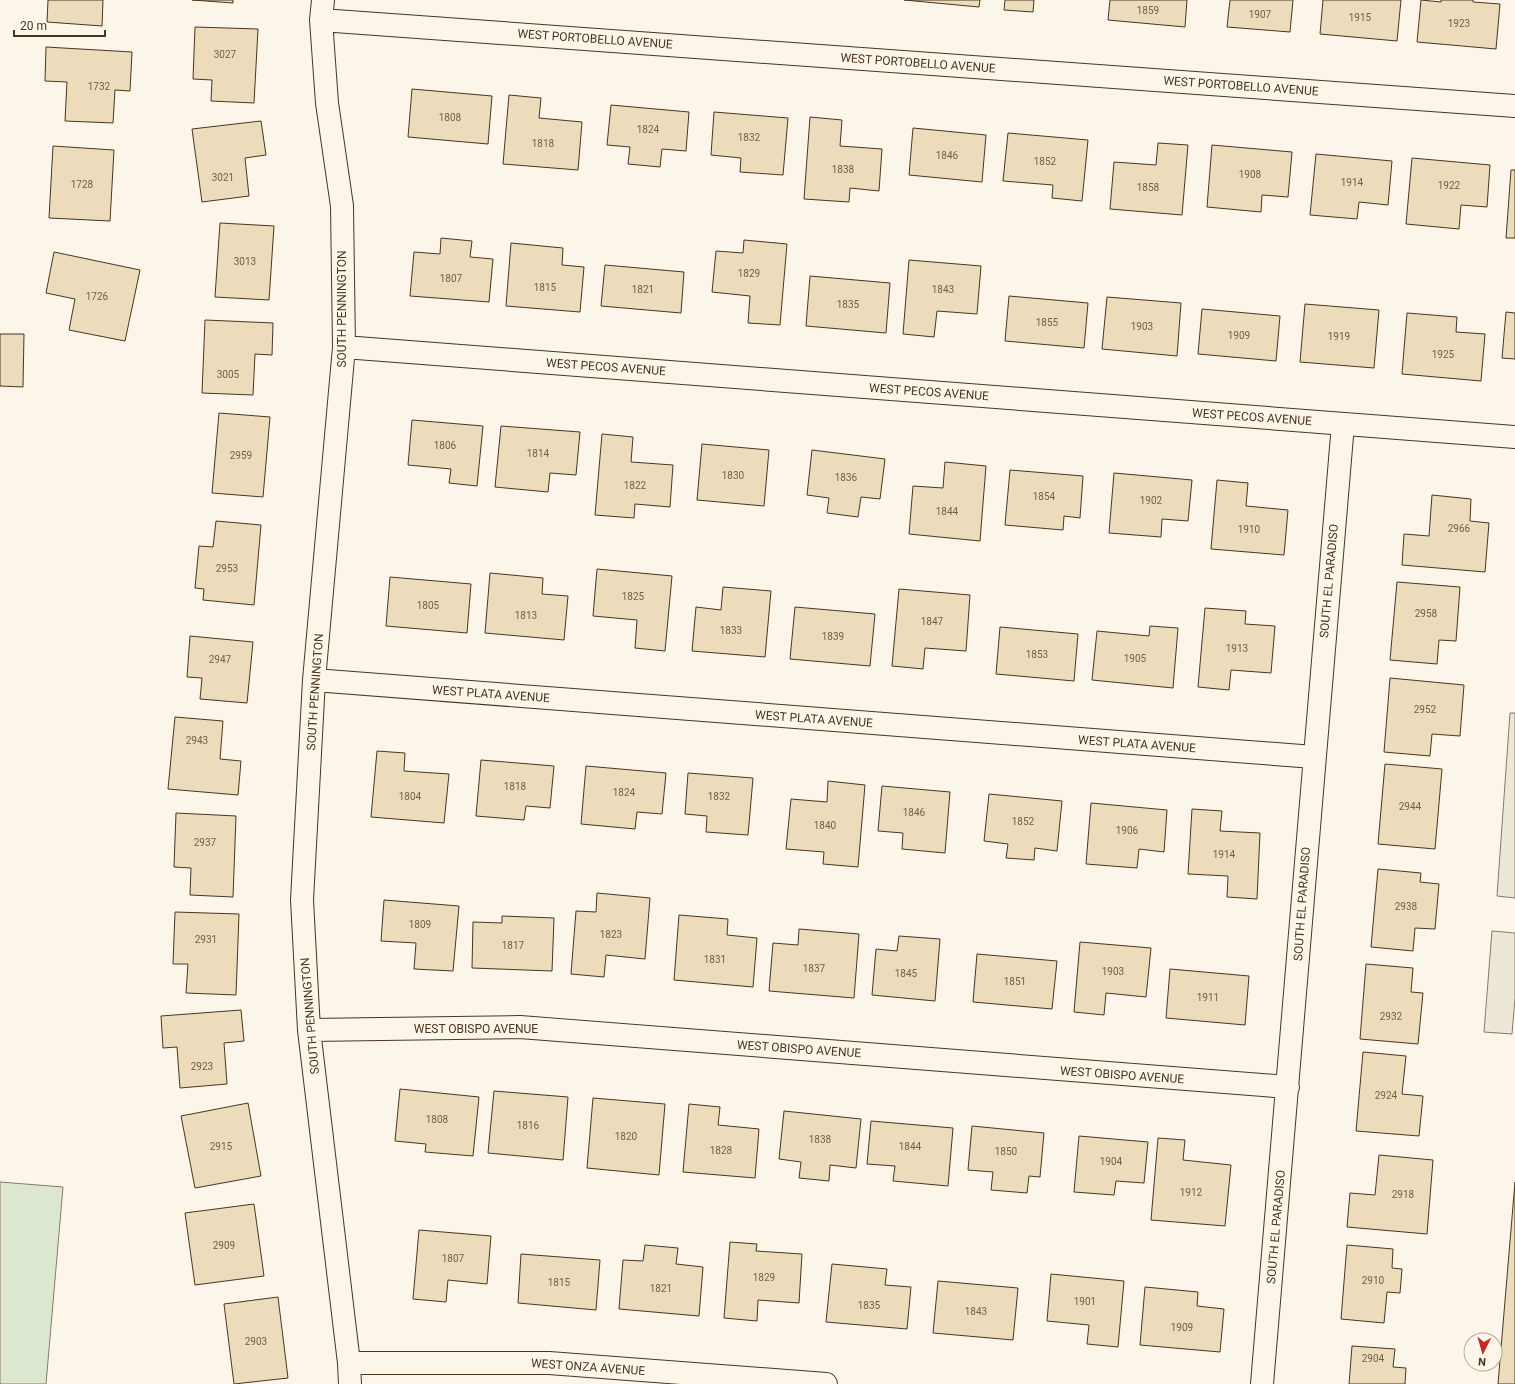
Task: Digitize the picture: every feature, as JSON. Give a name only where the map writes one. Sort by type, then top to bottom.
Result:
[{"type":"street","name":"WEST PORTOBELLO AVENUE","points":[[322,10],[1515,106]]},
{"type":"street","name":"SOUTH PENNINGTON","points":[[322,10],[327,103],[342,206],[344,347],[314,680],[302,900],[309,1030],[349,1374]]},
{"type":"street","name":"WEST PECOS AVENUE","points":[[344,347],[1515,437]]},
{"type":"street","name":"SOUTH EL PARADISO","points":[[1262,1384],[1343,424]]},
{"type":"street","name":"WEST PLATA AVENUE","points":[[314,680],[1314,757]]},
{"type":"street","name":"WEST OBISPO AVENUE","points":[[309,1030],[520,1027],[1288,1087]]},
{"type":"street","name":"WEST ONZA AVENUE","points":[[349,1374],[549,1362],[826,1384]]},
{"type":"green space","points":[[0,1182],[63,1187],[46,1384],[0,1384]]},
{"type":"shaded area","points":[[1510,713],[1515,713],[1515,898],[1497,896]]},
{"type":"shaded area","points":[[1492,931],[1515,933],[1515,998],[1512,1034],[1484,1032]]},
{"type":"building","points":[[48,0],[103,0],[102,26],[47,22]]},
{"type":"building","points":[[192,0],[233,0],[233,3]]},
{"type":"building","points":[[904,0],[980,0],[979,7]]},
{"type":"building","points":[[1005,0],[1034,0],[1033,12],[1004,10]]},
{"type":"building","points":[[1110,0],[1187,0],[1185,27],[1108,20]]},
{"type":"building","points":[[1230,0],[1293,0],[1290,32],[1227,27]]},
{"type":"building","points":[[1323,0],[1401,0],[1397,41],[1320,34]]},
{"type":"building","points":[[1421,0],[1441,2],[1441,0],[1473,0],[1473,2],[1500,4],[1496,49],[1417,42]]},
{"type":"building","points":[[195,27],[258,29],[254,103],[211,101],[212,80],[193,79]]},
{"type":"building","points":[[46,47],[132,52],[130,91],[115,90],[113,123],[65,121],[67,82],[45,81]]},
{"type":"building","points":[[412,89],[492,96],[488,144],[408,137]]},
{"type":"building","points":[[509,95],[541,98],[539,118],[582,122],[578,170],[503,164]]},
{"type":"building","points":[[611,105],[689,112],[686,151],[662,149],[660,167],[628,164],[630,147],[607,145]]},
{"type":"building","points":[[714,112],[788,118],[783,175],[740,172],[741,158],[711,155]]},
{"type":"building","points":[[810,117],[842,120],[840,146],[882,149],[879,191],[850,188],[849,202],[804,199]]},
{"type":"building","points":[[261,121],[266,155],[245,158],[249,196],[202,202],[192,129]]},
{"type":"building","points":[[913,128],[986,135],[982,182],[909,175]]},
{"type":"building","points":[[1008,133],[1088,140],[1082,201],[1052,198],[1053,185],[1003,181]]},
{"type":"building","points":[[1158,143],[1188,145],[1182,215],[1110,209],[1114,162],[1156,165]]},
{"type":"building","points":[[1212,145],[1292,152],[1288,197],[1262,195],[1261,212],[1207,207]]},
{"type":"building","points":[[53,146],[114,150],[110,221],[49,218]]},
{"type":"building","points":[[1316,154],[1392,161],[1388,205],[1359,202],[1357,219],[1310,215]]},
{"type":"building","points":[[1412,158],[1490,165],[1487,207],[1461,205],[1459,229],[1406,224]]},
{"type":"building","points":[[1511,170],[1515,170],[1515,238],[1506,238]]},
{"type":"building","points":[[220,223],[274,226],[269,300],[215,297]]},
{"type":"building","points":[[441,238],[472,241],[470,257],[493,259],[489,302],[410,296],[414,252],[440,254]]},
{"type":"building","points":[[744,240],[787,244],[780,325],[748,323],[750,296],[712,292],[716,251],[743,253]]},
{"type":"building","points":[[511,243],[563,248],[562,265],[584,267],[580,312],[506,306]]},
{"type":"building","points":[[54,252],[140,270],[125,341],[69,330],[75,299],[46,293]]},
{"type":"building","points":[[909,260],[981,266],[977,314],[937,311],[934,337],[903,334]]},
{"type":"building","points":[[605,265],[684,272],[681,313],[601,306]]},
{"type":"building","points":[[810,276],[890,283],[886,333],[806,326]]},
{"type":"building","points":[[1009,296],[1088,303],[1084,348],[1005,341]]},
{"type":"building","points":[[1107,297],[1181,303],[1177,356],[1102,349]]},
{"type":"building","points":[[1305,304],[1379,310],[1374,368],[1300,362]]},
{"type":"building","points":[[1202,309],[1280,316],[1276,361],[1198,354]]},
{"type":"building","points":[[1506,312],[1515,313],[1515,359],[1502,358]]},
{"type":"building","points":[[1407,313],[1457,317],[1456,332],[1485,334],[1481,381],[1402,374]]},
{"type":"building","points":[[205,320],[273,323],[272,355],[255,354],[253,395],[202,393]]},
{"type":"building","points":[[0,334],[24,334],[23,387],[0,386]]},
{"type":"building","points":[[219,413],[270,417],[263,497],[212,493]]},
{"type":"building","points":[[412,420],[483,426],[477,486],[449,483],[451,469],[408,465]]},
{"type":"building","points":[[501,426],[580,432],[576,475],[550,473],[548,492],[495,487]]},
{"type":"building","points":[[602,434],[633,437],[631,462],[673,465],[670,507],[635,504],[634,518],[595,515]]},
{"type":"building","points":[[702,444],[769,450],[764,506],[697,500]]},
{"type":"building","points":[[812,450],[885,459],[880,499],[861,497],[858,517],[827,513],[829,498],[807,495]]},
{"type":"building","points":[[945,462],[986,466],[980,541],[909,534],[913,486],[943,488]]},
{"type":"building","points":[[1010,470],[1083,476],[1080,518],[1064,516],[1063,530],[1005,525]]},
{"type":"building","points":[[1114,473],[1192,480],[1188,521],[1162,519],[1161,537],[1109,533]]},
{"type":"building","points":[[1217,480],[1248,483],[1246,506],[1288,510],[1284,555],[1211,549]]},
{"type":"building","points":[[1432,495],[1471,499],[1470,521],[1489,523],[1485,572],[1402,565],[1404,534],[1429,536]]},
{"type":"building","points":[[216,521],[261,525],[254,605],[203,600],[204,589],[195,588],[199,546],[213,547]]},
{"type":"building","points":[[597,569],[672,576],[665,651],[635,648],[637,620],[593,616]]},
{"type":"building","points":[[490,573],[543,578],[542,594],[568,596],[564,640],[485,633]]},
{"type":"building","points":[[390,577],[471,584],[467,633],[386,626]]},
{"type":"building","points":[[1397,582],[1460,587],[1456,641],[1439,640],[1437,664],[1390,660]]},
{"type":"building","points":[[723,587],[771,591],[765,657],[692,651],[696,607],[721,610]]},
{"type":"building","points":[[899,589],[970,595],[966,651],[925,648],[923,669],[892,666]]},
{"type":"building","points":[[795,607],[875,614],[870,666],[790,659]]},
{"type":"building","points":[[1205,608],[1246,611],[1245,624],[1275,626],[1271,673],[1231,670],[1229,690],[1198,687]]},
{"type":"building","points":[[1150,626],[1178,628],[1173,688],[1092,680],[1097,631],[1149,636]]},
{"type":"building","points":[[1000,627],[1078,634],[1074,681],[996,674]]},
{"type":"building","points":[[190,636],[253,642],[247,703],[200,699],[202,678],[187,677]]},
{"type":"building","points":[[1390,678],[1464,685],[1460,736],[1432,734],[1430,756],[1384,752]]},
{"type":"building","points":[[175,717],[223,721],[220,759],[241,761],[238,795],[168,789]]},
{"type":"building","points":[[377,751],[405,753],[404,771],[449,774],[444,823],[371,817]]},
{"type":"building","points":[[481,760],[554,766],[550,808],[526,806],[524,820],[476,816]]},
{"type":"building","points":[[1385,764],[1442,769],[1435,849],[1378,844]]},
{"type":"building","points":[[586,766],[666,773],[662,814],[637,812],[635,829],[581,824]]},
{"type":"building","points":[[688,773],[753,778],[748,835],[706,832],[707,816],[685,814]]},
{"type":"building","points":[[828,781],[865,785],[858,867],[823,864],[824,852],[786,849],[791,799],[827,802]]},
{"type":"building","points":[[882,786],[950,792],[945,853],[902,849],[903,833],[878,831]]},
{"type":"building","points":[[989,794],[1062,801],[1057,851],[1035,848],[1034,860],[1006,858],[1008,844],[984,841]]},
{"type":"building","points":[[1091,803],[1167,810],[1164,852],[1139,849],[1137,868],[1086,864]]},
{"type":"building","points":[[1192,809],[1222,811],[1220,831],[1260,833],[1257,899],[1227,897],[1228,876],[1188,874]]},
{"type":"building","points":[[176,813],[236,816],[233,897],[190,895],[191,868],[174,867]]},
{"type":"building","points":[[1378,869],[1421,873],[1420,882],[1439,884],[1435,929],[1415,928],[1413,951],[1371,947]]},
{"type":"building","points":[[597,893],[650,898],[645,959],[606,955],[604,977],[571,974],[576,911],[596,912]]},
{"type":"building","points":[[384,900],[459,906],[453,971],[414,969],[416,943],[381,941]]},
{"type":"building","points":[[175,912],[239,914],[236,995],[186,993],[188,964],[173,964]]},
{"type":"building","points":[[679,915],[728,919],[727,935],[757,938],[753,987],[674,980]]},
{"type":"building","points":[[502,916],[554,918],[552,971],[472,968],[473,922],[502,923]]},
{"type":"building","points":[[799,929],[859,934],[854,998],[769,991],[773,943],[798,945]]},
{"type":"building","points":[[899,936],[940,939],[935,1001],[872,995],[876,949],[897,951]]},
{"type":"building","points":[[1080,942],[1151,948],[1146,997],[1106,993],[1104,1015],[1074,1012]]},
{"type":"building","points":[[977,954],[1057,961],[1052,1009],[973,1002]]},
{"type":"building","points":[[1366,964],[1413,968],[1411,992],[1423,993],[1418,1044],[1360,1039]]},
{"type":"building","points":[[1170,969],[1249,976],[1245,1025],[1166,1018]]},
{"type":"building","points":[[241,1010],[244,1041],[224,1043],[227,1084],[180,1088],[177,1047],[163,1048],[161,1016]]},
{"type":"building","points":[[1363,1052],[1406,1056],[1402,1094],[1423,1096],[1419,1136],[1356,1131]]},
{"type":"building","points":[[400,1089],[479,1097],[473,1156],[425,1152],[426,1144],[395,1141]]},
{"type":"building","points":[[494,1091],[568,1097],[563,1160],[488,1153]]},
{"type":"building","points":[[593,1098],[665,1104],[659,1175],[587,1168]]},
{"type":"building","points":[[248,1103],[261,1176],[195,1188],[181,1116]]},
{"type":"building","points":[[689,1104],[720,1107],[718,1125],[759,1129],[755,1178],[683,1172]]},
{"type":"building","points":[[784,1111],[861,1119],[856,1168],[830,1165],[829,1181],[799,1178],[801,1162],[779,1159]]},
{"type":"building","points":[[871,1121],[953,1128],[948,1186],[893,1181],[895,1166],[867,1164]]},
{"type":"building","points":[[972,1126],[1044,1133],[1040,1177],[1029,1176],[1027,1193],[991,1190],[993,1172],[968,1170]]},
{"type":"building","points":[[1079,1136],[1148,1142],[1144,1183],[1116,1181],[1114,1195],[1074,1192]]},
{"type":"building","points":[[1158,1138],[1185,1140],[1183,1160],[1231,1165],[1225,1226],[1151,1220]]},
{"type":"building","points":[[1379,1155],[1433,1160],[1427,1234],[1347,1227],[1350,1193],[1375,1195]]},
{"type":"building","points":[[1515,1182],[1515,1384],[1498,1384],[1499,1372],[1503,1372],[1502,1332]]},
{"type":"building","points":[[254,1204],[264,1276],[195,1285],[185,1213]]},
{"type":"building","points":[[419,1230],[491,1236],[487,1284],[448,1280],[446,1302],[413,1299]]},
{"type":"building","points":[[730,1242],[757,1244],[756,1251],[802,1254],[799,1303],[758,1300],[757,1321],[724,1318]]},
{"type":"building","points":[[645,1245],[678,1248],[676,1264],[703,1267],[699,1316],[619,1309],[623,1260],[643,1261]]},
{"type":"building","points":[[1347,1245],[1393,1249],[1392,1268],[1402,1269],[1400,1293],[1387,1292],[1384,1323],[1341,1319]]},
{"type":"building","points":[[521,1254],[600,1260],[596,1310],[518,1303]]},
{"type":"building","points":[[832,1264],[887,1269],[885,1285],[911,1287],[907,1329],[826,1322]]},
{"type":"building","points":[[1051,1274],[1124,1281],[1118,1347],[1087,1344],[1089,1325],[1047,1321]]},
{"type":"building","points":[[938,1281],[1018,1288],[1013,1340],[933,1333]]},
{"type":"building","points":[[1145,1287],[1198,1292],[1197,1306],[1224,1309],[1220,1352],[1140,1345]]},
{"type":"building","points":[[278,1297],[288,1378],[234,1384],[224,1304]]},
{"type":"building","points":[[1352,1346],[1395,1349],[1393,1367],[1406,1368],[1405,1384],[1349,1384]]}]
